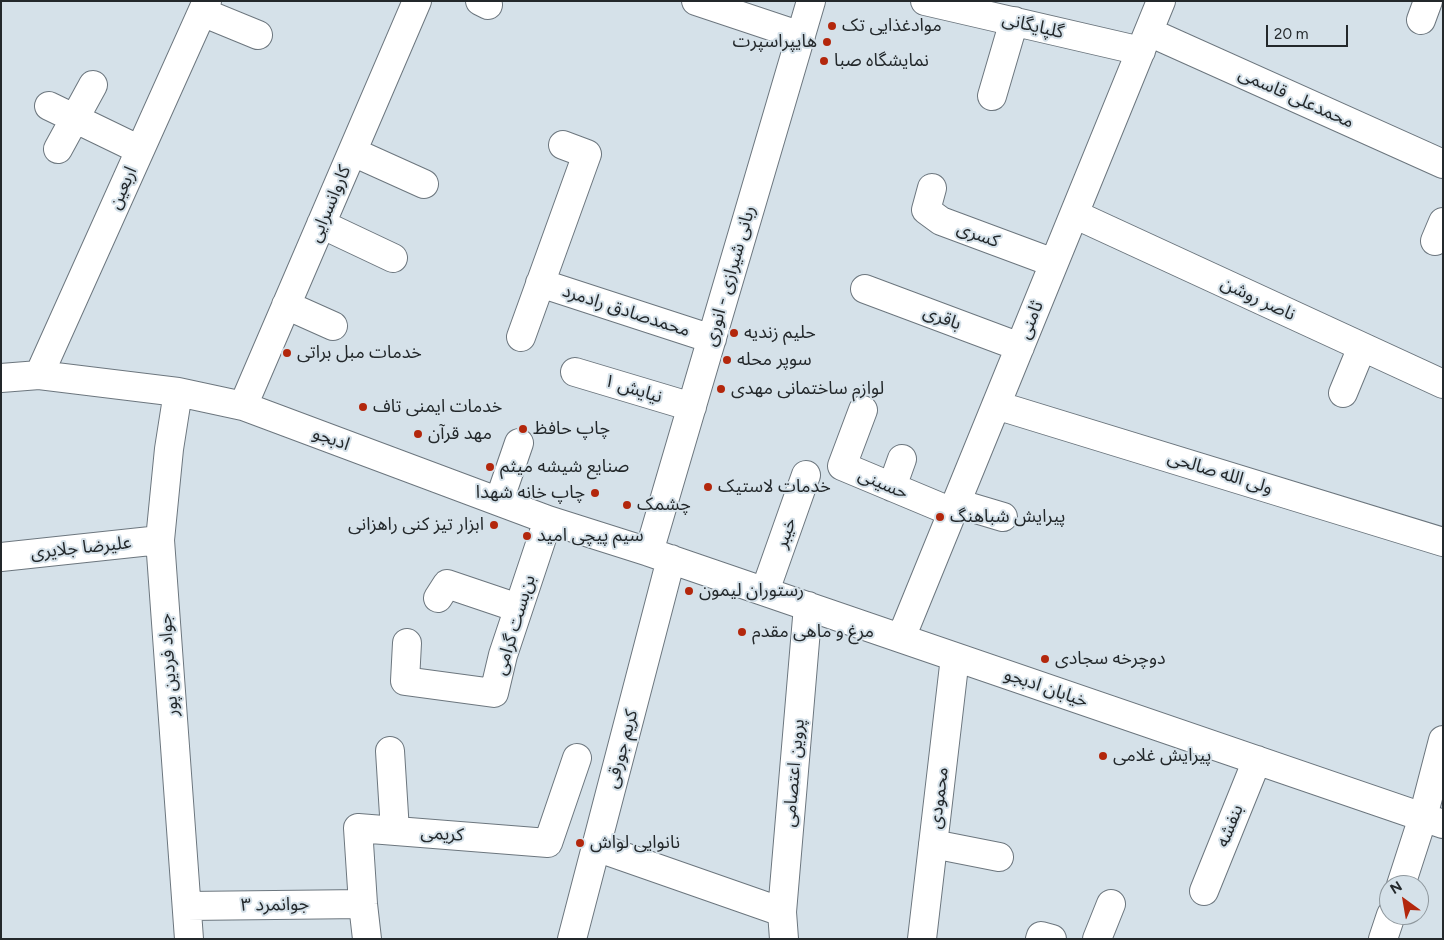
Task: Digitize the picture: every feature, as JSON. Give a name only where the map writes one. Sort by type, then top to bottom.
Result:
[{"type":"street","name":"کاروانسرایی","points":[[243,406],[417,1]]},
{"type":"street","points":[[696,1],[801,36]]},
{"type":"street","name":"ربانی شیرازی - انوری","points":[[660,555],[692,407],[811,1]]},
{"type":"street","name":"گلپایگانی","points":[[925,1],[1014,21],[1145,42]]},
{"type":"street","name":"ثامنی","points":[[901,638],[1161,1]]},
{"type":"street","points":[[205,7],[258,35]]},
{"type":"street","name":"اربعین","points":[[39,375],[205,7]]},
{"type":"street","points":[[992,96],[1014,21]]},
{"type":"street","name":"محمدعلی قاسمی","points":[[1145,42],[1443,164]]},
{"type":"street","points":[[58,149],[93,85]]},
{"type":"street","points":[[50,106],[140,150]]},
{"type":"street","points":[[521,336],[587,154],[563,145]]},
{"type":"street","points":[[352,152],[424,184]]},
{"type":"street","name":"کسری","points":[[932,188],[926,210],[941,221],[1054,263]]},
{"type":"street","name":"ناصر روشن","points":[[1074,214],[1443,384]]},
{"type":"street","points":[[321,224],[393,258]]},
{"type":"street","name":"محمدصادق رادمرد","points":[[540,283],[712,339]]},
{"type":"street","name":"باقری","points":[[865,289],[1020,346]]},
{"type":"street","points":[[286,305],[333,326]]},
{"type":"street","points":[[1343,393],[1362,347]]},
{"type":"street","name":"نیایش ۱","points":[[574,372],[692,407]]},
{"type":"street","name":"ادبجو","points":[[1,378],[39,375],[178,392],[243,406],[548,520],[660,555]]},
{"type":"street","name":"جواد فردین پور","points":[[178,392],[160,540],[189,939]]},
{"type":"street","name":"ولی الله صالحی","points":[[996,405],[1443,542]]},
{"type":"street","name":"حسینی","points":[[863,410],[842,466],[892,487],[954,508],[1003,517]]},
{"type":"street","points":[[500,501],[519,443]]},
{"type":"street","points":[[892,487],[902,459]]},
{"type":"street","name":"خیبر","points":[[765,591],[806,475]]},
{"type":"street","name":"بن‌بست گرامی","points":[[407,643],[404,681],[494,693],[502,655],[548,520]]},
{"type":"street","name":"علیرضا جلایری","points":[[1,557],[160,540]]},
{"type":"street","name":"خیابان ادبجو","points":[[660,555],[1433,821]]},
{"type":"street","name":"کریم جورقی","points":[[572,939],[596,847],[660,555]]},
{"type":"street","points":[[438,598],[447,584],[518,608]]},
{"type":"street","name":"پروین اعتصامی","points":[[784,939],[782,912],[808,606]]},
{"type":"street","name":"محمودی","points":[[922,939],[955,656]]},
{"type":"street","points":[[1406,875],[1433,821],[1443,740]]},
{"type":"street","points":[[390,751],[395,831]]},
{"type":"street","name":"کریمی","points":[[367,939],[358,828],[548,843],[576,758]]},
{"type":"street","name":"بنفشه","points":[[1204,891],[1257,760]]},
{"type":"street","points":[[933,844],[998,857]]},
{"type":"street","points":[[596,847],[782,912]]},
{"type":"street","name":"جوانمرد ۳","points":[[187,906],[363,904]]},
{"type":"street","points":[[1097,939],[1111,904]]},
{"type":"street","points":[[1383,939],[1388,925]]},
{"type":"street","points":[[1040,939],[1041,936],[1052,939]]},
{"type":"place","name":"موادغذایی تک","points":[[832,26]]},
{"type":"place","name":"هایپراسپرت","points":[[827,42]]},
{"type":"place","name":"نمایشگاه صبا","points":[[824,61]]},
{"type":"place","name":"حلیم زندیه","points":[[734,333]]},
{"type":"place","name":"خدمات مبل براتی","points":[[287,353]]},
{"type":"place","name":"سوپر محله","points":[[727,360]]},
{"type":"place","name":"لوازم ساختمانی مهدی","points":[[721,389]]},
{"type":"place","name":"خدمات ایمنی تاف","points":[[363,407]]},
{"type":"place","name":"چاپ حافظ","points":[[523,429]]},
{"type":"place","name":"مهد قرآن","points":[[418,434]]},
{"type":"place","name":"صنایع شیشه میثم","points":[[490,467]]},
{"type":"place","name":"خدمات لاستیک","points":[[708,487]]},
{"type":"place","name":"چاپ خانه شهدا","points":[[595,493]]},
{"type":"place","name":"چشمک","points":[[627,505]]},
{"type":"place","name":"پیرایش شباهنگ","points":[[940,517]]},
{"type":"place","name":"ابزار تیز کنی راهزانی","points":[[494,525]]},
{"type":"place","name":"سیم پیچی امید","points":[[527,536]]},
{"type":"place","name":"رستوران لیمون","points":[[689,591]]},
{"type":"place","name":"مرغ و ماهی مقدم","points":[[742,632]]},
{"type":"place","name":"دوچرخه سجادی","points":[[1045,659]]},
{"type":"place","name":"پیرایش غلامی","points":[[1103,756]]},
{"type":"place","name":"نانوایی لواش","points":[[580,843]]}]
